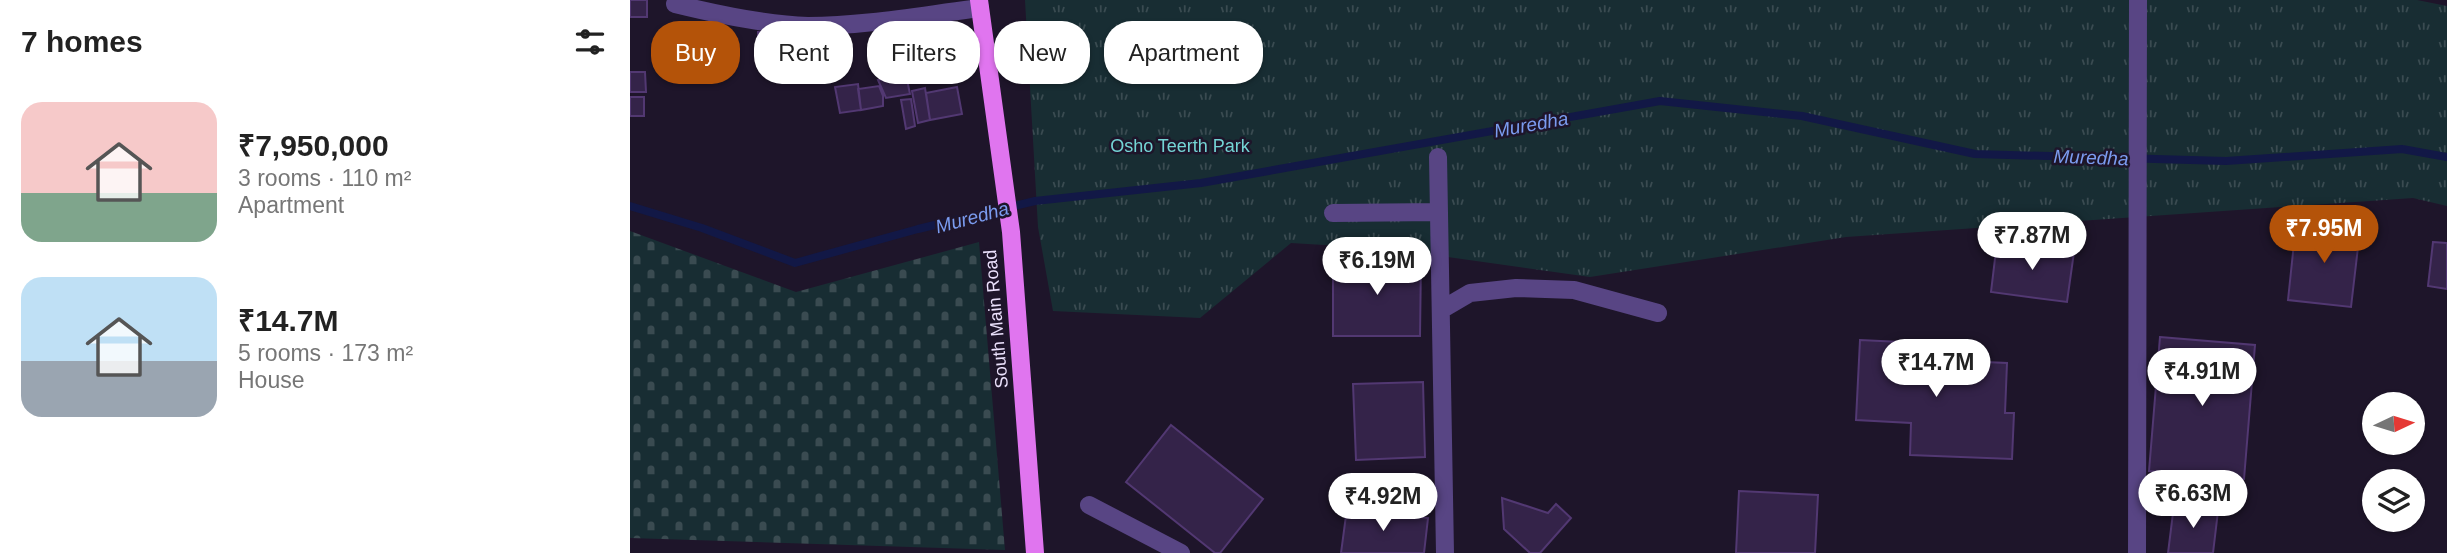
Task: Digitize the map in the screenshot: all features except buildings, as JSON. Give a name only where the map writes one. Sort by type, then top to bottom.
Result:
[{"type":"main road","name":"South Main Road","points":[[979,4],[1010,232],[1035,553]]},
{"type":"street","points":[[675,4],[722,15],[805,26],[855,24],[979,4]]},
{"type":"street","points":[[2137,553],[2138,4]]},
{"type":"street","points":[[1438,157],[1445,553]]},
{"type":"street","points":[[1333,213],[1439,212]]},
{"type":"street","points":[[1441,310],[1470,293],[1516,289],[1574,290],[1657,313]]},
{"type":"street","points":[[1089,505],[1181,553]]},
{"type":"green space","name":"Osho Teerth Park","points":[[1025,0],[2417,0],[2447,6],[2447,206],[2413,198],[1846,237],[1590,277],[1391,249],[1291,243],[1200,318],[1053,311],[1038,227],[1030,84],[1090,84],[1090,21],[1026,21]]},
{"type":"green space","points":[[630,231],[796,292],[979,242],[1005,550],[630,538]]},
{"type":"waterway","name":"Muredha","points":[[630,206],[702,228],[795,263],[918,229],[1035,201],[1201,183],[1660,101],[1802,116],[1975,154],[2226,161],[2402,149],[2447,157]]}]
